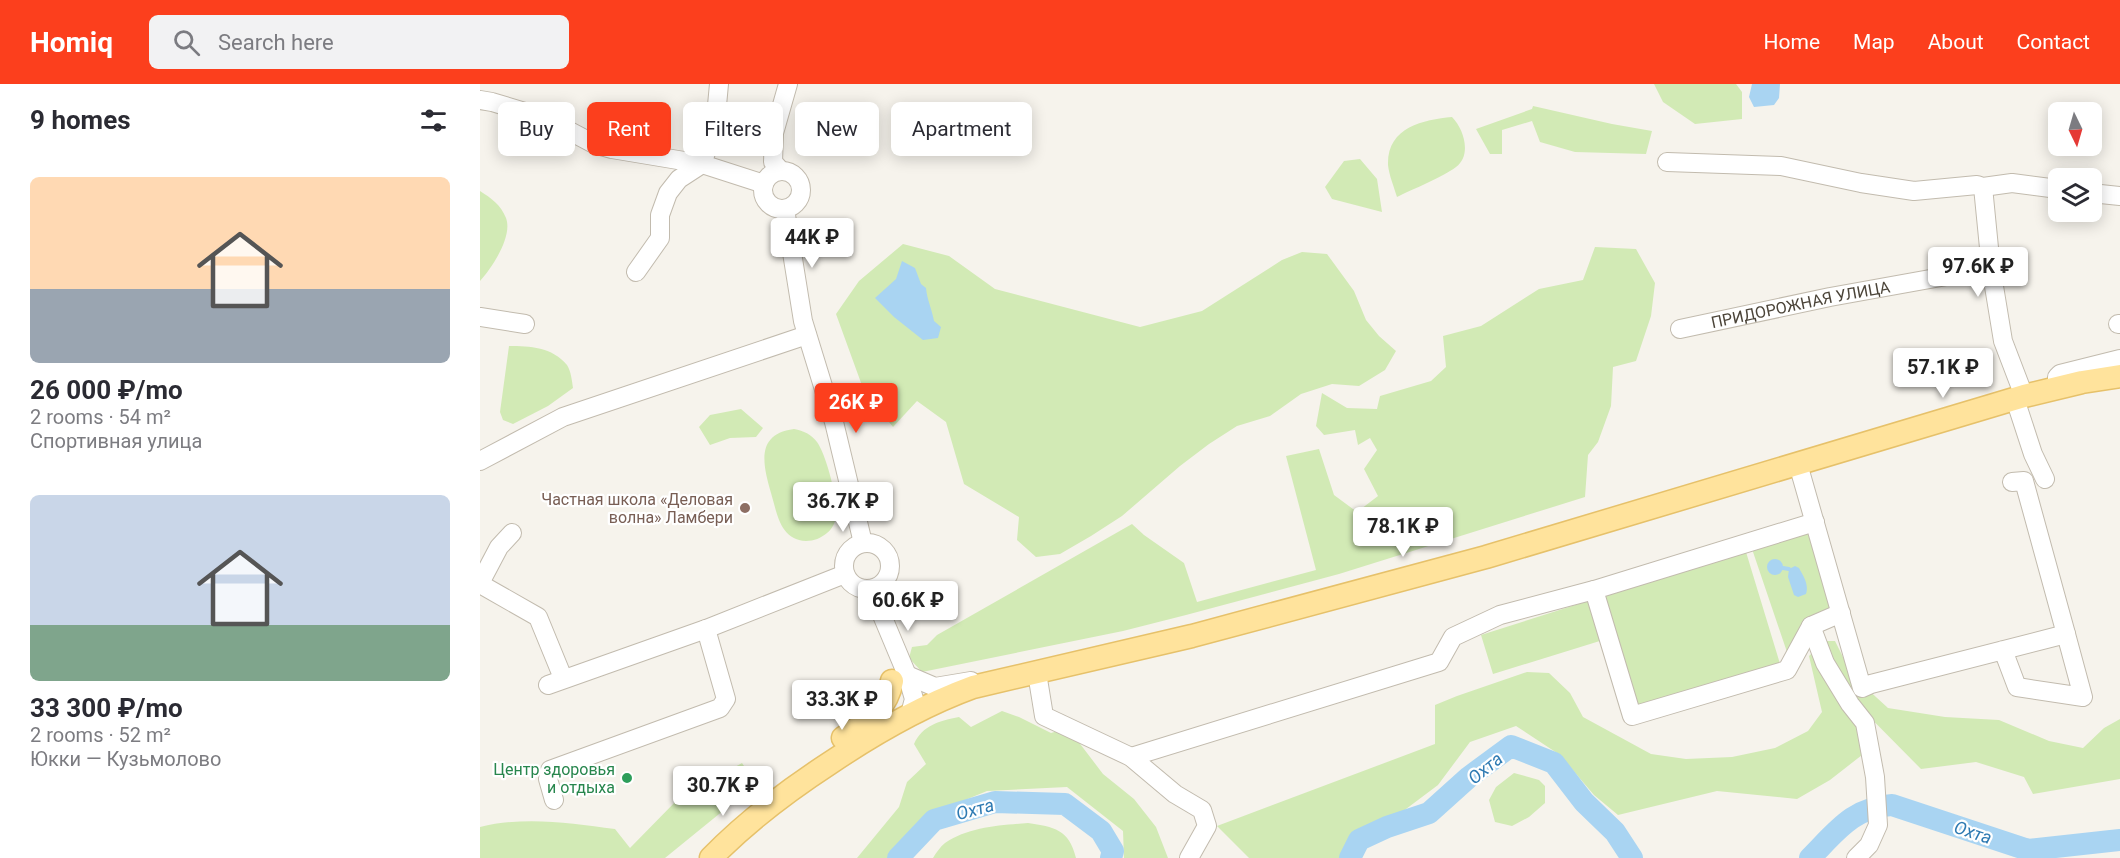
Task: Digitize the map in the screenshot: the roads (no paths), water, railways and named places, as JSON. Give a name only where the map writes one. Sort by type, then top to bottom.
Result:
[{"type":"main road","points":[[711,858],[735,834],[796,785],[867,738],[939,700],[973,687],[1192,636],[1486,557],[2019,397],[2120,376]]},
{"type":"main road","points":[[899,678],[898,704],[910,714]]},
{"type":"main road","points":[[796,785],[816,759],[879,710],[899,678]]},
{"type":"street","points":[[636,273],[660,238],[660,215],[668,193],[679,179],[702,164],[715,127],[719,84]]},
{"type":"street","points":[[781,171],[773,162],[774,133],[789,84]]},
{"type":"street","points":[[480,100],[545,118],[594,144],[702,164],[764,184]]},
{"type":"street","points":[[1667,162],[1781,166],[1861,183],[1914,191],[1977,184],[1983,187],[2012,183],[2048,188]]},
{"type":"street","points":[[781,171],[790,172],[798,178],[801,187],[801,196],[796,204],[785,209],[778,209],[770,205],[764,198],[763,189],[772,174],[781,171]]},
{"type":"street","points":[[1983,187],[1991,268],[2003,341],[2033,454],[2045,479]]},
{"type":"street","points":[[2102,194],[2120,196]]},
{"type":"street","points":[[785,209],[807,335],[834,422],[863,543]]},
{"type":"street","name":"ПРИДОРОЖНАЯ УЛИЦА","points":[[1680,329],[1830,297],[1991,268]]},
{"type":"street","points":[[480,317],[525,324]]},
{"type":"street","points":[[480,461],[564,417],[807,335]]},
{"type":"street","points":[[2057,388],[2056,377],[2060,374],[2120,359]]},
{"type":"street","points":[[1798,464],[1862,688],[2066,634]]},
{"type":"street","points":[[2003,650],[2017,687],[2083,697],[2024,481],[2012,482]]},
{"type":"street","points":[[1131,757],[1439,662],[1453,637],[1500,615],[1594,590],[1815,522]]},
{"type":"street","points":[[512,533],[499,548],[480,583],[538,617],[555,682],[705,629],[845,574]]},
{"type":"street","points":[[874,596],[888,576],[890,564],[885,552],[875,545],[863,543],[852,548],[845,557],[843,568],[856,587],[874,596],[899,678],[935,687],[973,681],[994,682]]},
{"type":"street","points":[[1594,590],[1632,716],[1787,670],[1811,626],[1841,613]]},
{"type":"street","points":[[1811,626],[1825,663],[1850,704],[1865,723],[1875,777],[1878,825],[1869,845],[1856,858]]},
{"type":"street","points":[[555,800],[548,779],[550,770],[720,708],[726,699],[705,629]]},
{"type":"street","points":[[1036,673],[1044,716],[1131,757],[1175,794],[1202,810],[1207,826],[1189,858]]},
{"type":"water","points":[[1752,84],[1780,84],[1779,98],[1774,105],[1754,107],[1749,97]]},
{"type":"water","points":[[902,261],[915,268],[921,284],[926,288],[934,321],[941,327],[938,338],[923,340],[875,298],[896,279]]},
{"type":"water","points":[[1772,559],[1778,559],[1783,567],[1781,573],[1772,575],[1767,570],[1767,564]]},
{"type":"water","points":[[1795,566],[1801,571],[1807,587],[1806,594],[1798,597],[1794,595],[1788,577],[1789,569]]},
{"type":"waterway","points":[[1783,568],[1789,569]]},
{"type":"waterway","name":"Охта","points":[[1350,858],[1359,840],[1387,827],[1429,813],[1469,777],[1511,746],[1554,763],[1584,802],[1615,832],[1632,858]]},
{"type":"waterway","name":"Охта","points":[[898,858],[934,820],[995,802],[1065,804],[1101,831],[1113,851],[1111,858]]},
{"type":"waterway","name":"Охта","points":[[1810,858],[1846,822],[1866,810],[1892,805],[2028,850],[2120,840]]},
{"type":"place","name":"Частная школа «Деловая волна» Ламбери","points":[[745,508]]},
{"type":"place","name":"Центр здоровья и отдыха","points":[[627,778]]}]
